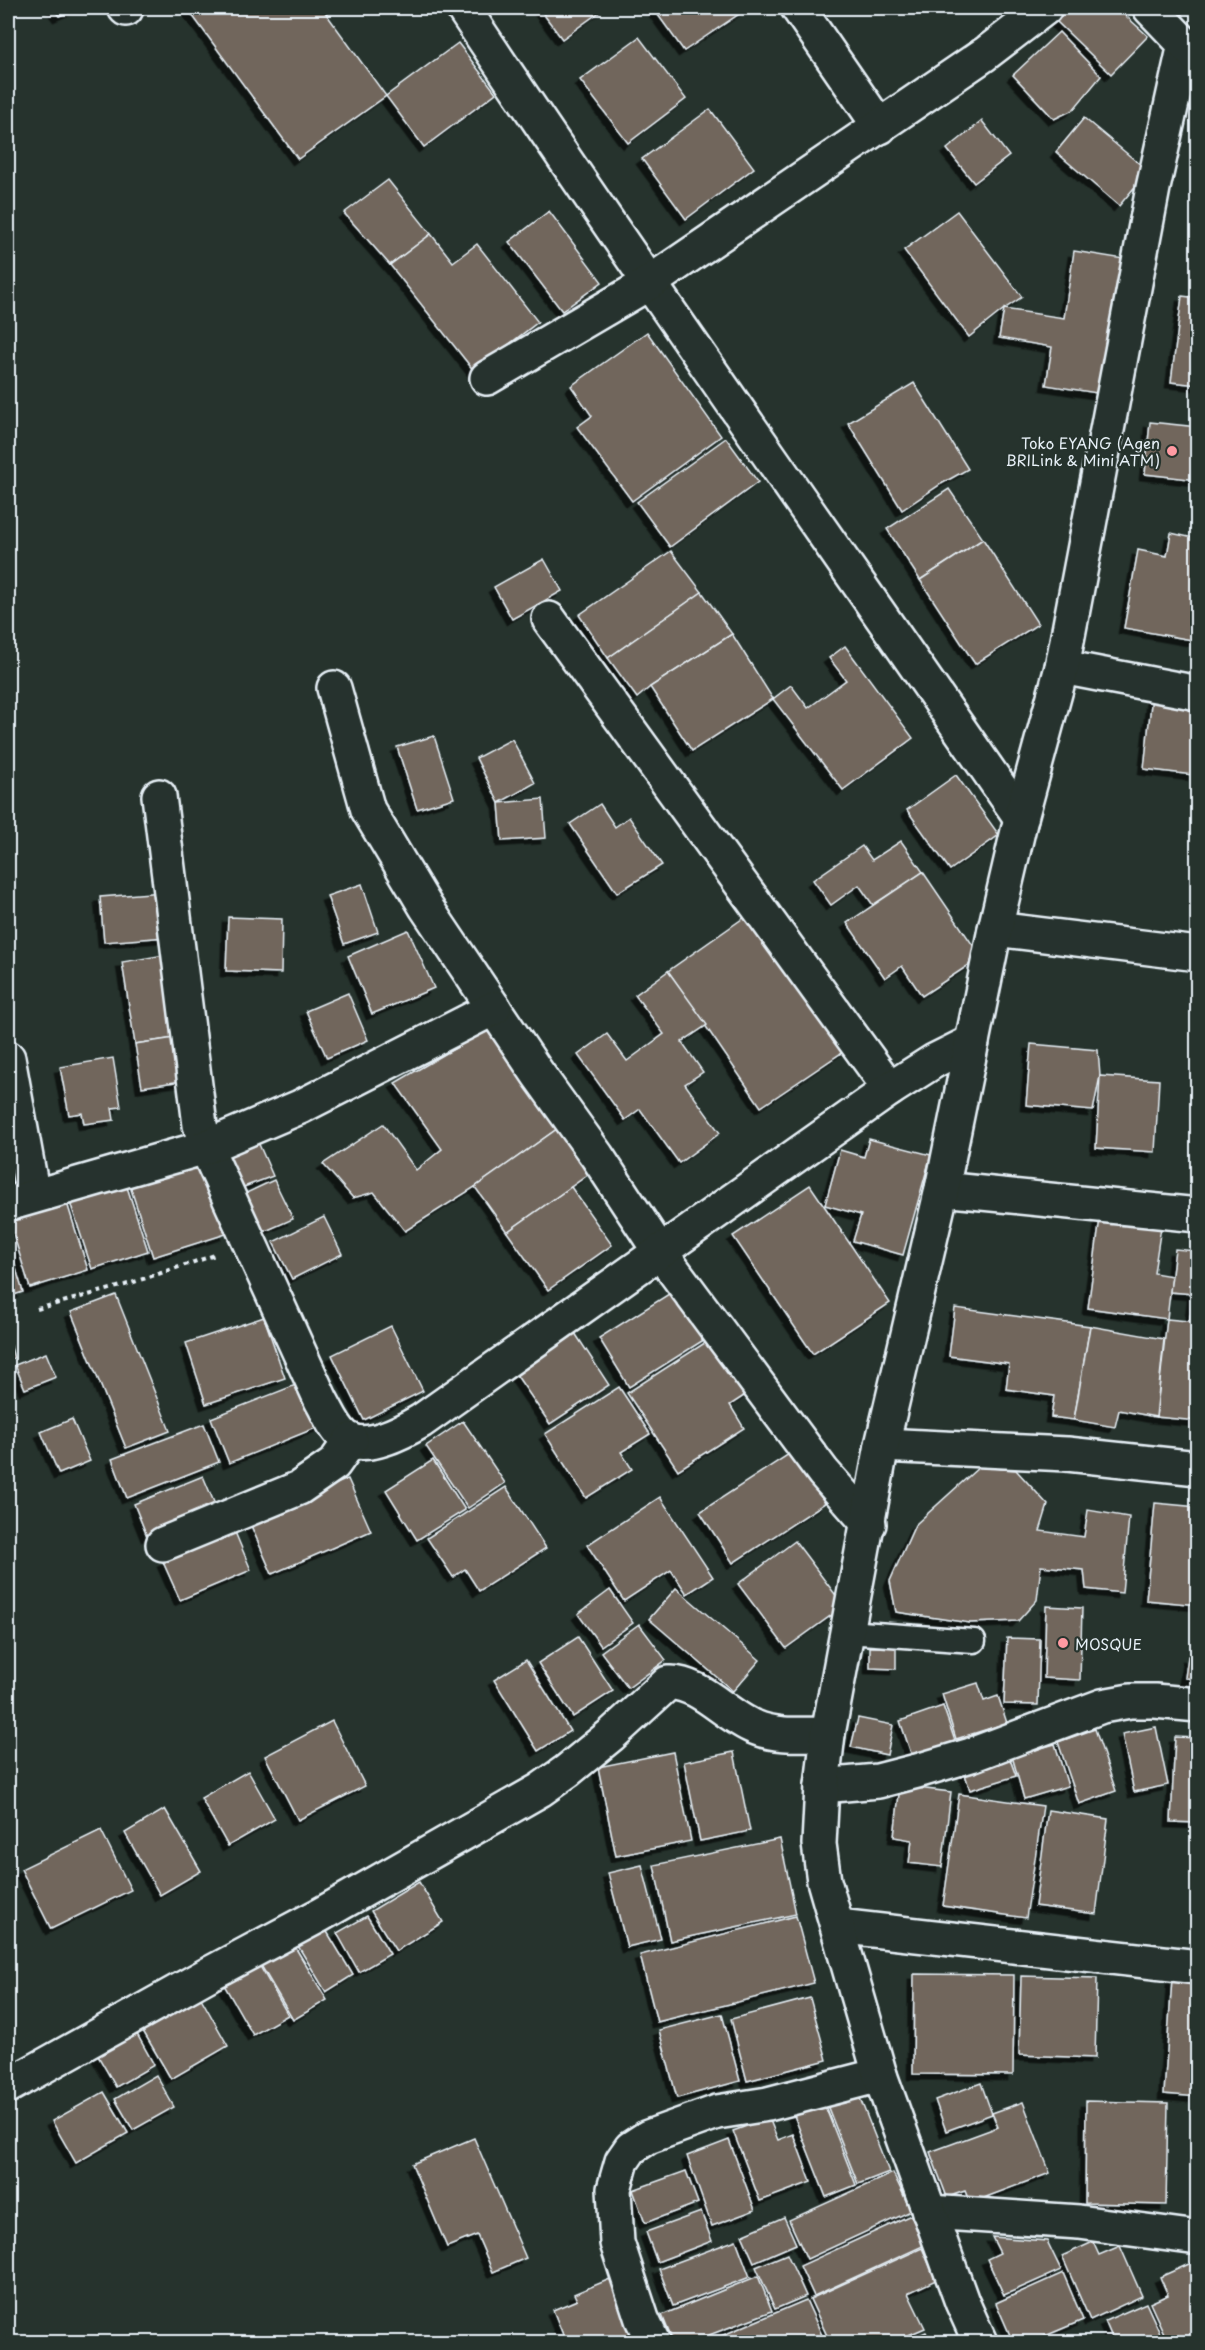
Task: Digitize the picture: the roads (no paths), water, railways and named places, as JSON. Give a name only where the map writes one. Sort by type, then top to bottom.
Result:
[{"type":"street","points":[[463,8],[649,283],[808,508],[1021,819]]},
{"type":"street","points":[[798,8],[880,127]]},
{"type":"street","points":[[487,378],[649,283],[880,127],[985,54],[1045,8]]},
{"type":"street","points":[[980,2343],[962,2302],[880,2075],[824,1881],[819,1844],[822,1786],[828,1734],[882,1445],[942,1188],[995,929],[1021,819],[1062,667],[1153,188],[1191,51],[1150,8]]},
{"type":"street","points":[[549,619],[890,1089]]},
{"type":"street","points":[[1062,667],[1197,693]]},
{"type":"street","points":[[334,688],[368,810],[426,907],[660,1252],[823,1472],[869,1524]]},
{"type":"street","points":[[159,796],[200,1125],[206,1147],[321,1400],[346,1439],[372,1441],[391,1437],[421,1421],[890,1089],[934,1061],[972,1042]]},
{"type":"street","points":[[995,929],[1197,954]]},
{"type":"street","points":[[8,1058],[20,1200],[206,1147],[300,1107],[494,1008]]},
{"type":"street","points":[[942,1188],[1197,1215]]},
{"type":"street","points":[[163,1544],[299,1488],[334,1464],[351,1440]]},
{"type":"street","points":[[882,1445],[1067,1454],[1197,1468]]},
{"type":"street","points":[[8,2086],[320,1915],[540,1790],[611,1735],[668,1683],[678,1683],[693,1689],[742,1722],[756,1728],[785,1734],[828,1734]]},
{"type":"street","points":[[822,1786],[878,1781],[917,1771],[981,1751],[1102,1706],[1130,1701],[1155,1701],[1197,1706]]},
{"type":"street","points":[[838,1926],[1197,1967]]},
{"type":"street","points":[[653,2343],[642,2319],[617,2242],[614,2189],[622,2161],[631,2148],[648,2137],[717,2112],[768,2104],[880,2075]]},
{"type":"street","points":[[929,2212],[1078,2222],[1197,2238]]},
{"type":"lane","points":[[847,1632],[974,1641]]},
{"type":"place","name":"Toko EYANG (Agen BRILink & Mini ATM)","points":[[1172,451]]},
{"type":"place","name":"MOSQUE","points":[[1063,1643]]}]
